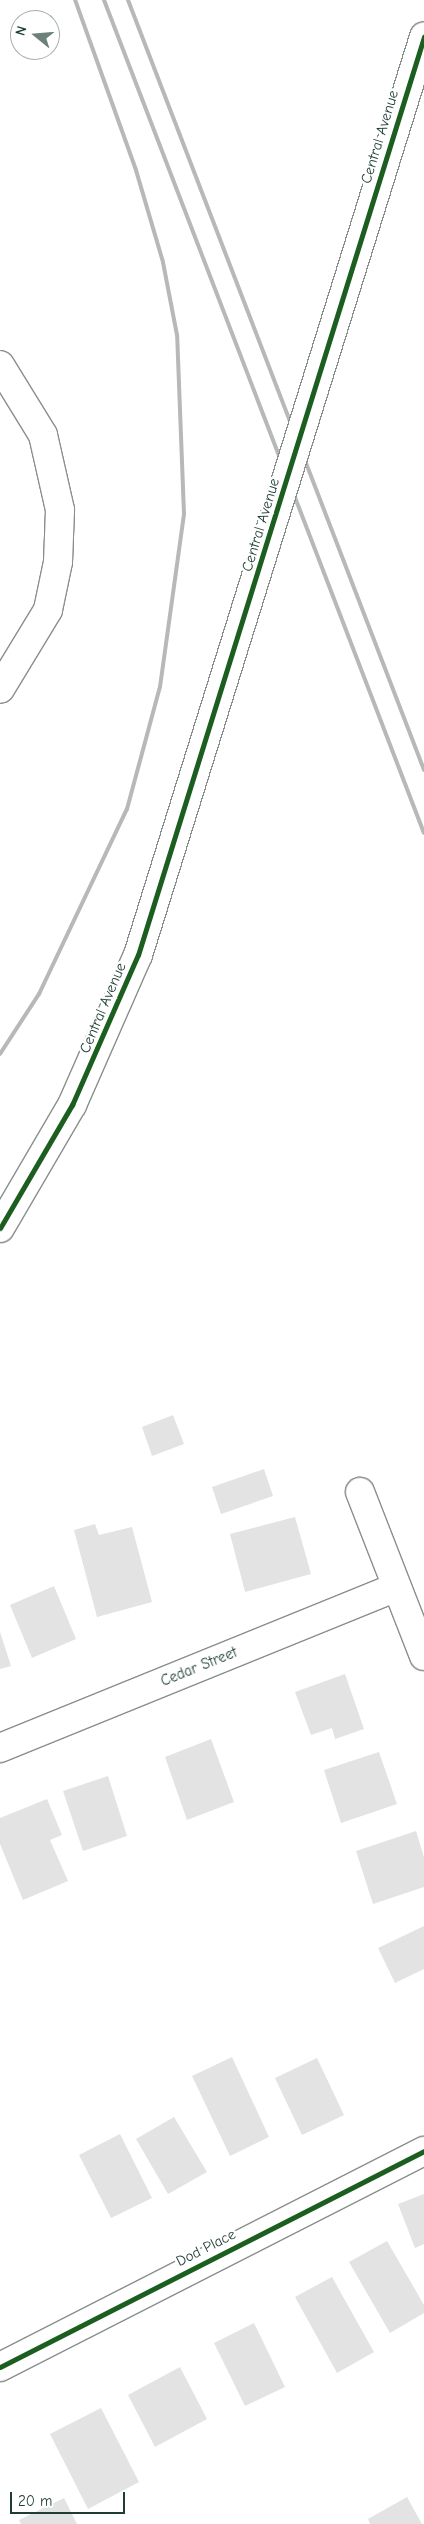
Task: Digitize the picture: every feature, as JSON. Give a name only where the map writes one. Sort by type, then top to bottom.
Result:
[{"type":"main road","name":"Central Avenue","points":[[0,1228],[79,1090],[141,947],[424,37]]},
{"type":"main road","points":[[0,365],[43,435],[60,510],[58,562],[48,610],[0,690]]},
{"type":"main road","points":[[360,1492],[424,1656]]},
{"type":"main road","name":"Cedar Street","points":[[0,1748],[398,1587]]},
{"type":"main road","name":"Dod Place","points":[[0,2367],[424,2151]]},
{"type":"building","points":[[173,1415],[184,1444],[152,1456],[142,1427]]},
{"type":"building","points":[[264,1469],[273,1496],[221,1514],[212,1487]]},
{"type":"building","points":[[295,1517],[311,1574],[245,1592],[230,1534]]},
{"type":"building","points":[[95,1524],[99,1535],[132,1527],[152,1602],[97,1617],[74,1530]]},
{"type":"building","points":[[54,1586],[76,1639],[32,1658],[10,1605]]},
{"type":"building","points":[[0,1632],[11,1666],[0,1669]]},
{"type":"building","points":[[345,1674],[364,1729],[335,1739],[332,1728],[311,1735],[295,1692]]},
{"type":"building","points":[[211,1739],[234,1802],[187,1820],[165,1757]]},
{"type":"building","points":[[379,1752],[397,1804],[341,1823],[324,1770]]},
{"type":"building","points":[[108,1776],[127,1836],[83,1851],[63,1791]]},
{"type":"building","points":[[47,1799],[62,1835],[50,1840],[68,1881],[23,1900],[0,1844],[0,1818]]},
{"type":"building","points":[[416,1831],[424,1857],[424,1887],[373,1904],[356,1851]]},
{"type":"building","points":[[424,1926],[424,1969],[395,1983],[378,1948]]},
{"type":"building","points":[[232,2057],[269,2137],[230,2156],[192,2076]]},
{"type":"building","points":[[317,2058],[344,2115],[302,2135],[275,2078]]},
{"type":"building","points":[[174,2117],[207,2172],[168,2194],[136,2139]]},
{"type":"building","points":[[120,2134],[152,2198],[111,2218],[79,2155]]},
{"type":"building","points":[[424,2194],[424,2244],[415,2248],[398,2204]]},
{"type":"building","points":[[387,2241],[424,2305],[424,2313],[390,2333],[349,2262]]},
{"type":"building","points":[[332,2277],[374,2352],[337,2373],[295,2297]]},
{"type":"building","points":[[254,2323],[285,2387],[245,2406],[214,2343]]},
{"type":"building","points":[[180,2367],[207,2419],[155,2447],[128,2395]]},
{"type":"building","points":[[101,2408],[139,2482],[88,2509],[50,2434]]},
{"type":"building","points":[[407,2497],[422,2524],[370,2524],[368,2519]]},
{"type":"building","points":[[64,2498],[77,2524],[21,2524],[19,2520]]},
{"type":"railway","points":[[0,1054],[39,994],[127,809],[160,687],[184,514],[177,335],[163,262],[136,170],[75,0]]},
{"type":"railway","points":[[104,0],[424,833]]},
{"type":"railway","points":[[128,0],[424,770]]},
{"type":"cycle path","points":[[0,1228],[72,1105],[138,955],[424,37]]},
{"type":"cycle path","points":[[0,2367],[424,2151]]}]
